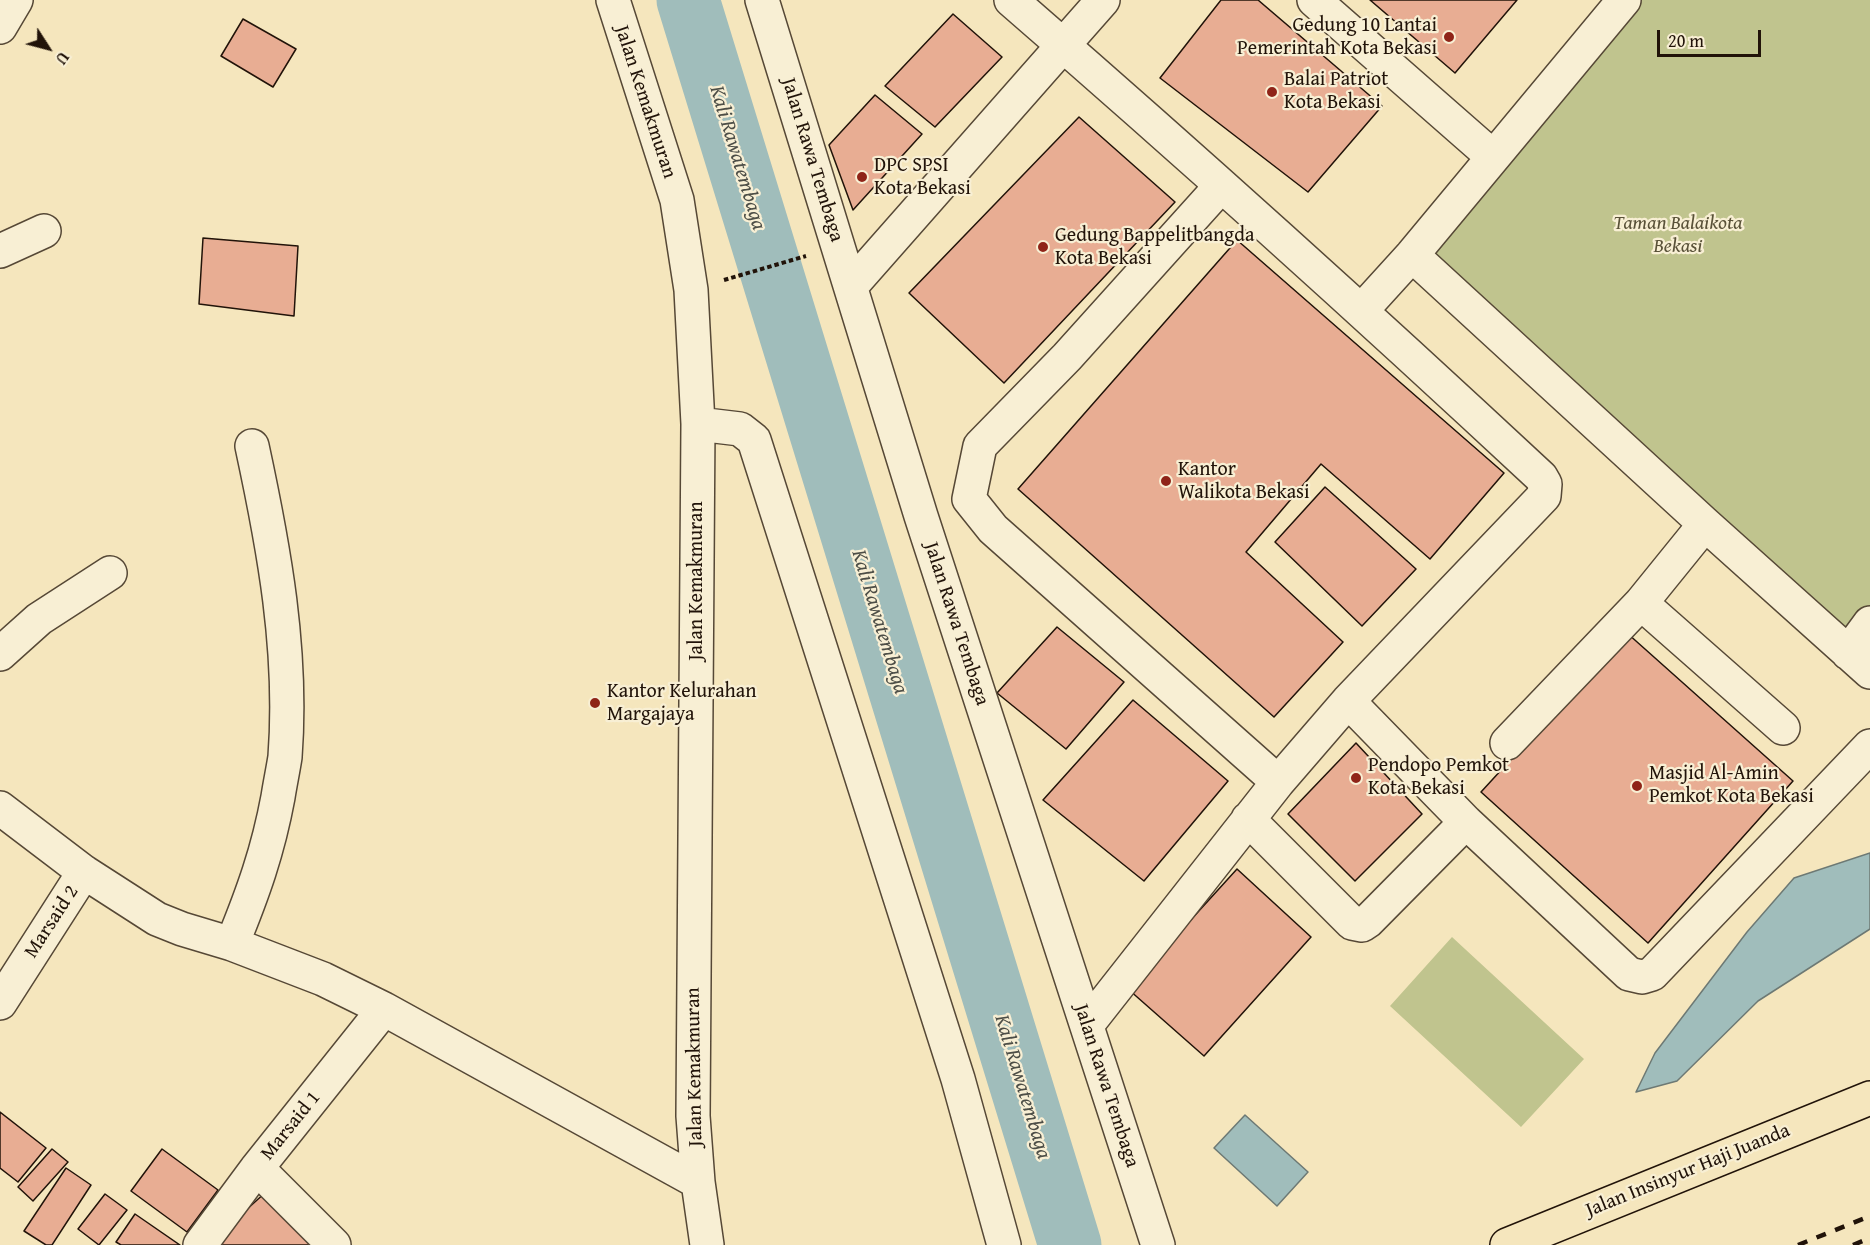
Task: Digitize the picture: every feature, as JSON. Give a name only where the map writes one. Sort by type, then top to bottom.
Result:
[{"type":"main road","name":"Jalan Insinyur Haji Juanda","points":[[1507,1245],[1870,1098]]},
{"type":"street","points":[[0,27],[16,0]]},
{"type":"street","name":"Jalan Kemakmuran","points":[[613,0],[677,200],[691,290],[698,424],[693,1116],[698,1182],[707,1245]]},
{"type":"street","name":"Jalan Rawa Tembaga","points":[[762,0],[924,528],[1158,1245]]},
{"type":"street","points":[[1011,0],[1115,89],[1362,310],[1541,477],[1545,484],[1544,496],[1348,701],[1278,782],[1087,1025]]},
{"type":"street","points":[[851,286],[1103,0]]},
{"type":"street","points":[[1314,0],[1493,158]]},
{"type":"street","points":[[1362,310],[1412,255],[1624,0]]},
{"type":"street","points":[[1221,186],[1067,357],[980,446],[969,499],[993,529],[1278,782]]},
{"type":"street","points":[[0,251],[44,231]]},
{"type":"street","points":[[1412,255],[1859,662],[1870,623]]},
{"type":"street","points":[[698,424],[740,429],[754,440],[958,1079],[1004,1245]]},
{"type":"street","points":[[232,944],[252,898],[270,841],[285,759],[287,696],[281,602],[272,540],[252,446]]},
{"type":"street","points":[[1507,743],[1641,603],[1705,524]]},
{"type":"street","points":[[0,654],[39,619],[110,573]]},
{"type":"street","points":[[1641,603],[1783,728]]},
{"type":"street","points":[[1348,701],[1466,822],[1629,974],[1642,977],[1652,974],[1870,746]]},
{"type":"street","points":[[0,808],[84,872],[157,919],[232,944],[323,979],[698,1182]]},
{"type":"street","points":[[1248,819],[1352,923],[1362,925],[1466,822]]},
{"type":"street","name":"Marsaid 2","points":[[0,1002],[84,872]]},
{"type":"street","name":"Marsaid 1","points":[[200,1245],[257,1168],[384,1010]]},
{"type":"street","points":[[257,1168],[334,1245]]},
{"type":"path","points":[[723,280],[809,255]]},
{"type":"green space","name":"Taman Balaikota Bekasi","points":[[1624,0],[1870,0],[1870,670],[1412,255]]},
{"type":"green space","points":[[1452,937],[1584,1059],[1521,1127],[1390,1006]]},
{"type":"water","points":[[1870,853],[1870,929],[1758,1001],[1677,1081],[1636,1092],[1655,1053],[1747,932],[1794,878]]},
{"type":"water","points":[[1245,1115],[1308,1172],[1277,1206],[1214,1148]]},
{"type":"building","name":"Balai Patriot Kota Bekasi","points":[[1221,0],[1258,0],[1382,106],[1308,192],[1160,78]]},
{"type":"building","name":"Gedung 10 Lantai Pemerintah Kota Bekasi","points":[[1370,0],[1517,0],[1455,73]]},
{"type":"building","points":[[953,14],[1002,57],[935,127],[885,86]]},
{"type":"building","points":[[243,19],[296,49],[273,87],[221,56]]},
{"type":"building","name":"DPC SPSI Kota Bekasi","points":[[875,95],[922,134],[853,210],[829,145]]},
{"type":"building","name":"Gedung Bappelitbangda Kota Bekasi","points":[[1079,117],[1175,202],[1004,383],[909,293]]},
{"type":"building","points":[[203,238],[298,246],[294,316],[199,304]]},
{"type":"building","name":"Kantor Walikota Bekasi","points":[[1237,240],[1504,473],[1430,559],[1321,464],[1246,552],[1343,642],[1274,717],[1018,489]]},
{"type":"building","points":[[1325,487],[1416,569],[1362,626],[1275,542]]},
{"type":"building","points":[[1057,627],[1124,682],[1066,749],[997,693]]},
{"type":"building","name":"Masjid Al-Amin Pemkot Kota Bekasi","points":[[1627,633],[1793,781],[1648,943],[1481,792]]},
{"type":"building","points":[[1133,700],[1228,781],[1144,881],[1043,800]]},
{"type":"building","name":"Pendopo Pemkot Kota Bekasi","points":[[1356,743],[1422,814],[1355,881],[1288,814]]},
{"type":"building","points":[[1237,869],[1311,937],[1204,1056],[1128,989]]},
{"type":"building","points":[[0,1112],[46,1148],[18,1182],[0,1168]]},
{"type":"building","points":[[52,1149],[68,1162],[33,1201],[18,1187]]},
{"type":"building","points":[[162,1149],[218,1190],[187,1232],[131,1191]]},
{"type":"building","points":[[66,1168],[91,1185],[52,1245],[46,1245],[24,1231]]},
{"type":"building","points":[[267,1191],[317,1245],[217,1245],[213,1240]]},
{"type":"building","points":[[105,1194],[127,1210],[99,1245],[78,1229]]},
{"type":"building","points":[[135,1214],[180,1245],[121,1245],[116,1242]]},
{"type":"waterway","name":"Kali Rawatembaga","points":[[688,0],[1070,1245]]},
{"type":"railway","points":[[1798,1245],[1870,1216]]},
{"type":"railway","points":[[1853,1245],[1870,1238]]},
{"type":"place","name":"Gedung 10 Lantai Pemerintah Kota Bekasi","points":[[1449,37]]},
{"type":"place","name":"Balai Patriot Kota Bekasi","points":[[1272,92]]},
{"type":"place","name":"DPC SPSI Kota Bekasi","points":[[862,177]]},
{"type":"place","name":"Gedung Bappelitbangda Kota Bekasi","points":[[1043,247]]},
{"type":"place","name":"Kantor Walikota Bekasi","points":[[1166,481]]},
{"type":"place","name":"Kantor Kelurahan Margajaya","points":[[595,703]]},
{"type":"place","name":"Pendopo Pemkot Kota Bekasi","points":[[1356,778]]},
{"type":"place","name":"Masjid Al-Amin Pemkot Kota Bekasi","points":[[1637,786]]}]
